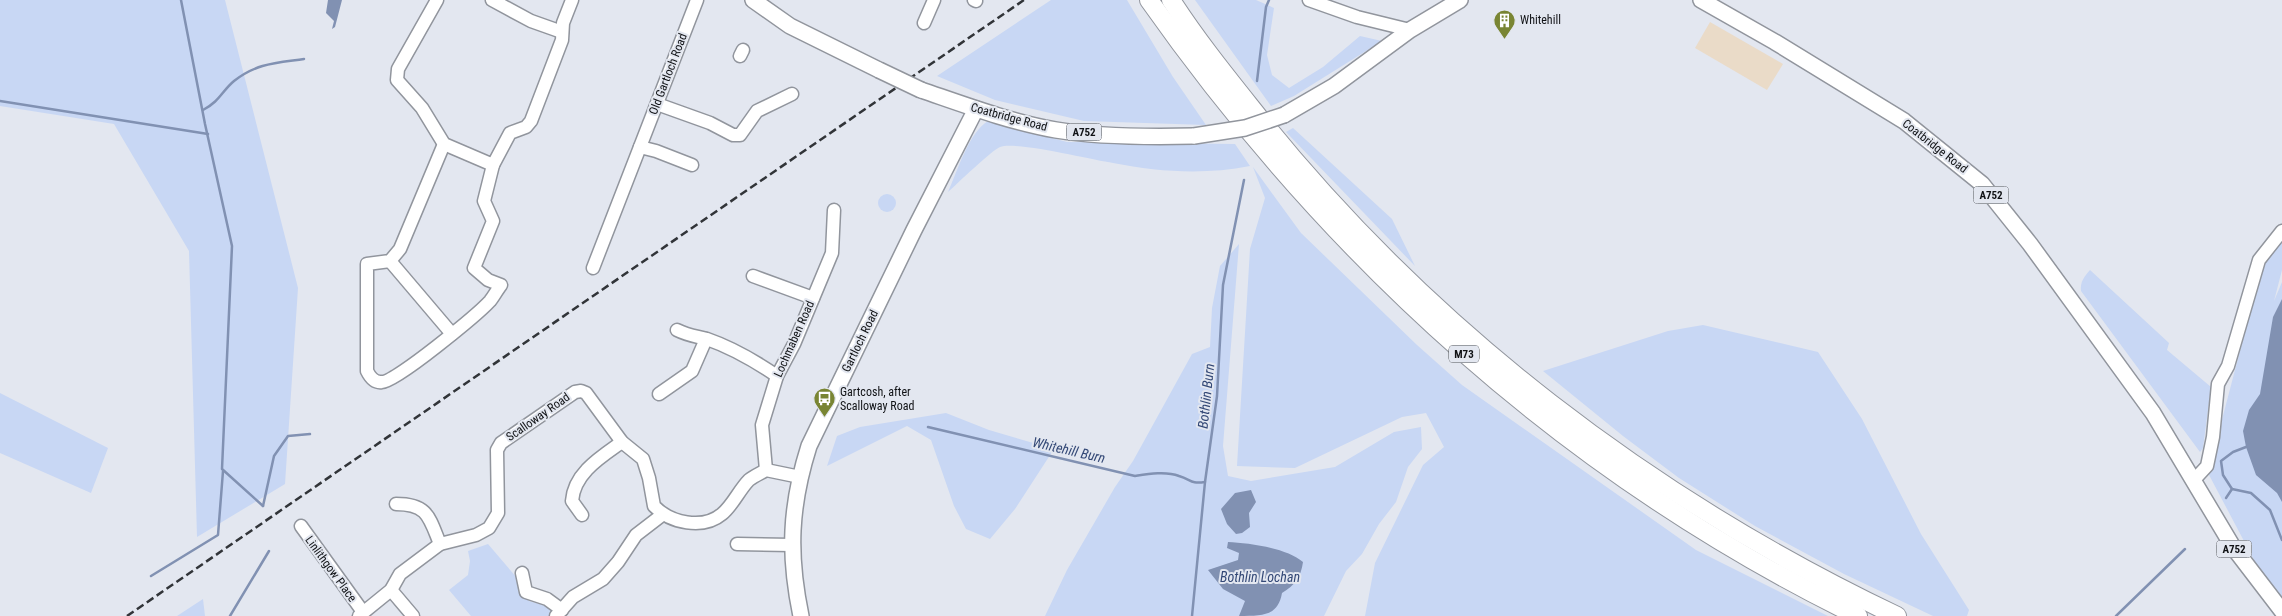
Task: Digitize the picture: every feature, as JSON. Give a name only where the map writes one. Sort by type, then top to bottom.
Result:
[{"type":"highway","name":"M73","points":[[1149,0],[1216,90],[1274,162],[1321,215],[1402,298],[1455,346],[1517,398],[1625,480],[1720,541],[1858,616]]},
{"type":"highway","name":"M73","points":[[1171,0],[1235,88],[1287,152],[1334,205],[1414,286],[1520,381],[1635,467],[1729,527],[1828,583],[1897,616]]},
{"type":"main road","name":"Coatbridge Road","points":[[753,0],[790,26],[920,90],[976,109],[1057,130],[1149,137],[1194,136],[1245,128],[1284,115],[1334,86],[1410,30],[1460,0]]},
{"type":"main road","name":"Coatbridge Road","points":[[1702,0],[1904,121],[1982,184],[2030,244],[2153,413],[2194,480]]},
{"type":"main road","name":"Gartloch Road","points":[[801,616],[796,592],[792,545],[794,507],[800,477],[813,438],[914,230],[976,109]]},
{"type":"main road","name":"A752","points":[[2194,480],[2233,547],[2282,611]]},
{"type":"street","points":[[437,0],[396,74],[397,80],[422,108],[444,144],[493,165]]},
{"type":"street","points":[[492,0],[531,21],[562,32]]},
{"type":"street","points":[[444,144],[400,249],[390,260],[367,264],[367,372],[370,377],[382,383],[420,360],[452,334],[491,300],[501,285],[488,280],[474,268],[493,221],[484,201],[493,165],[510,133],[526,127],[531,122],[562,40],[563,23],[572,0]]},
{"type":"street","name":"Old Gartloch Road","points":[[593,268],[697,0]]},
{"type":"street","points":[[924,23],[934,0]]},
{"type":"street","points":[[1309,0],[1357,17],[1410,30]]},
{"type":"street","points":[[657,104],[710,123],[733,135],[740,135],[757,111],[774,99],[792,94]]},
{"type":"street","points":[[640,147],[692,165]]},
{"type":"street","name":"Lochmaben Road","points":[[766,470],[762,425],[777,376],[794,344],[832,253],[834,210]]},
{"type":"street","points":[[2194,480],[2207,466],[2213,437],[2218,384],[2228,366],[2259,260],[2282,231]]},
{"type":"street","points":[[390,260],[452,334]]},
{"type":"street","points":[[753,276],[813,298]]},
{"type":"street","points":[[677,330],[690,337],[706,339],[750,357],[777,376]]},
{"type":"street","points":[[659,394],[692,371],[706,339]]},
{"type":"street","name":"Scalloway Road","points":[[361,614],[391,590],[400,574],[440,544],[476,535],[489,528],[498,513],[497,450],[501,443],[575,392],[581,391],[586,393],[622,442]]},
{"type":"street","points":[[582,515],[572,501],[572,494],[579,480],[590,464],[622,442],[643,459],[649,478],[654,506],[662,514],[680,522],[708,522],[722,514],[750,480],[766,470],[800,477]]},
{"type":"street","points":[[396,504],[412,504],[420,507],[426,514],[440,544]]},
{"type":"street","points":[[522,573],[526,592],[547,599],[559,613],[573,597],[603,579],[618,562],[636,535],[662,514]]},
{"type":"street","name":"Linlithgow Place","points":[[300,526],[361,614]]},
{"type":"street","points":[[736,544],[792,545]]},
{"type":"street","points":[[391,590],[413,616]]},
{"type":"shaded area","points":[[0,0],[225,0],[298,288],[285,484],[197,537],[189,251],[114,124],[0,106]]},
{"type":"shaded area","points":[[1051,0],[1127,0],[1173,77],[1206,125],[1084,121],[995,100],[937,76]]},
{"type":"shaded area","points":[[1195,0],[1256,0],[1274,8],[1267,55],[1272,75],[1289,88],[1323,67],[1360,36],[1382,41],[1294,96],[1271,106]]},
{"type":"shaded area","points":[[1710,22],[1783,64],[1767,90],[1695,48]]},
{"type":"shaded area","points":[[988,121],[1067,142],[1235,144],[1250,166],[1216,171],[1164,170],[1009,146],[996,149],[948,192],[969,143],[981,126]]},
{"type":"shaded area","points":[[1293,128],[1392,219],[1415,266],[1286,132]]},
{"type":"shaded area","points":[[1253,167],[1301,233],[1417,345],[1462,385],[1696,550],[1828,616],[1365,616],[1375,563],[1423,465],[1444,447],[1426,413],[1402,417],[1295,468],[1237,466],[1250,249],[1265,198]]},
{"type":"shaded area","points":[[887,194],[893,197],[896,203],[893,209],[887,212],[881,209],[878,203],[881,197]]},
{"type":"shaded area","points":[[2282,240],[2282,270],[2274,301],[2282,282],[2282,599],[2272,594],[2208,473],[2262,267],[2275,245]]},
{"type":"shaded area","points":[[1239,244],[1223,446],[1228,476],[1251,481],[1335,467],[1394,432],[1421,427],[1422,449],[1408,467],[1396,502],[1379,524],[1362,554],[1346,571],[1324,616],[1045,616],[1067,570],[1115,487],[1133,461],[1192,354],[1210,347],[1212,308],[1220,266]]},
{"type":"shaded area","points":[[2090,270],[2169,343],[2167,350],[2211,387],[2203,448],[2200,452],[2081,291],[2083,280]]},
{"type":"shaded area","points":[[1703,325],[1818,352],[1862,419],[1921,534],[1969,610],[1967,616],[1933,616],[1844,574],[1755,526],[1679,478],[1623,436],[1543,371],[1668,331]]},
{"type":"shaded area","points":[[0,393],[108,448],[91,493],[0,453]]},
{"type":"shaded area","points":[[946,413],[989,430],[1054,449],[1015,509],[990,539],[966,529],[954,506],[931,440],[907,426],[827,466],[837,436],[860,427]]},
{"type":"shaded area","points":[[488,544],[517,578],[529,601],[546,606],[553,613],[551,616],[471,616],[449,590],[468,575],[470,561],[468,551]]},
{"type":"shaded area","points":[[203,599],[205,616],[177,616]]},
{"type":"water","points":[[328,0],[342,0],[335,27],[332,29],[334,21],[326,13]]},
{"type":"water","points":[[2282,299],[2282,502],[2277,493],[2256,475],[2246,447],[2243,431],[2249,410],[2260,394],[2273,317]]},
{"type":"water","points":[[1251,490],[1256,502],[1249,513],[1250,527],[1242,533],[1236,534],[1227,524],[1221,509],[1235,493]]},
{"type":"water","name":"Bothlin Lochan","points":[[1228,542],[1257,545],[1278,550],[1303,562],[1297,580],[1282,593],[1280,601],[1273,610],[1262,615],[1239,616],[1245,601],[1223,589],[1208,570],[1238,560],[1239,553],[1227,548]]},
{"type":"waterway","points":[[181,0],[205,124],[232,246],[222,469],[263,506]]},
{"type":"waterway","name":"Bothlin Burn","points":[[1257,81],[1266,7],[1269,0]]},
{"type":"waterway","points":[[203,110],[217,100],[242,75],[259,67],[304,59]]},
{"type":"waterway","points":[[0,101],[208,134]]},
{"type":"waterway","name":"Bothlin Burn","points":[[1192,616],[1205,482],[1217,396],[1223,285],[1244,180]]},
{"type":"waterway","name":"Whitehill Burn","points":[[928,427],[1135,476],[1157,473],[1179,476],[1194,482],[1205,482]]},
{"type":"waterway","points":[[263,506],[274,456],[288,436],[310,434]]},
{"type":"waterway","points":[[2226,498],[2232,489],[2223,475],[2221,461],[2233,452],[2246,447]]},
{"type":"waterway","points":[[151,576],[218,535],[223,471]]},
{"type":"waterway","points":[[2232,489],[2251,493],[2270,510],[2282,540]]},
{"type":"waterway","points":[[2116,616],[2185,549]]},
{"type":"waterway","points":[[230,616],[269,551]]},
{"type":"railway","points":[[127,616],[1024,0]]},
{"type":"place","name":"Whitehill","points":[[1504,39]]},
{"type":"place","name":"Gartcosh, after Scalloway Road","points":[[824,418]]}]
